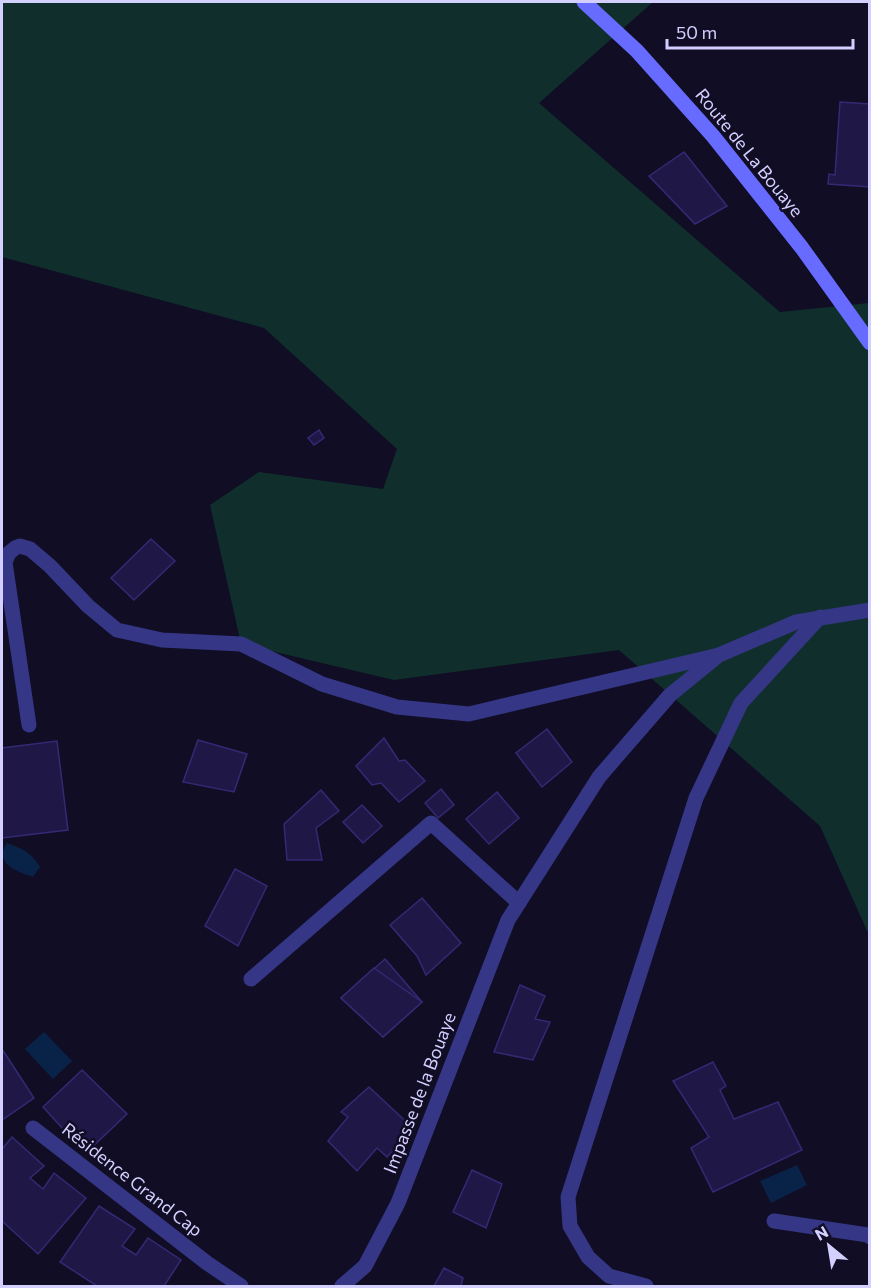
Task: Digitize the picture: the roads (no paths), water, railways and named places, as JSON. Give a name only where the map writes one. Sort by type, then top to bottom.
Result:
[{"type":"main road","name":"Route de La Bouaye","points":[[584,2],[637,51],[713,136],[802,248],[870,343]]},
{"type":"street","points":[[29,726],[5,562],[9,553],[21,546],[30,549],[50,566],[88,606],[117,630],[162,640],[241,644],[322,684],[398,707],[469,714],[718,655]]},
{"type":"street","name":"Impasse de la Bouaye","points":[[342,1287],[365,1266],[398,1203],[508,920],[599,777],[670,695],[718,655],[796,622],[870,610]]},
{"type":"street","points":[[646,1287],[609,1276],[588,1257],[570,1226],[568,1197],[696,798],[741,704],[820,618]]},
{"type":"street","points":[[251,979],[431,823],[519,903]]},
{"type":"street","name":"Résidence Grand Cap","points":[[33,1128],[241,1287]]},
{"type":"street","points":[[774,1221],[870,1237]]},
{"type":"street","points":[[355,1287],[367,1261]]},
{"type":"water","points":[[7,843],[34,858],[40,867],[33,877],[13,869],[5,862],[2,852]]},
{"type":"water","points":[[44,1032],[72,1061],[53,1079],[25,1049]]},
{"type":"water","points":[[797,1165],[807,1185],[771,1203],[760,1181]]}]
